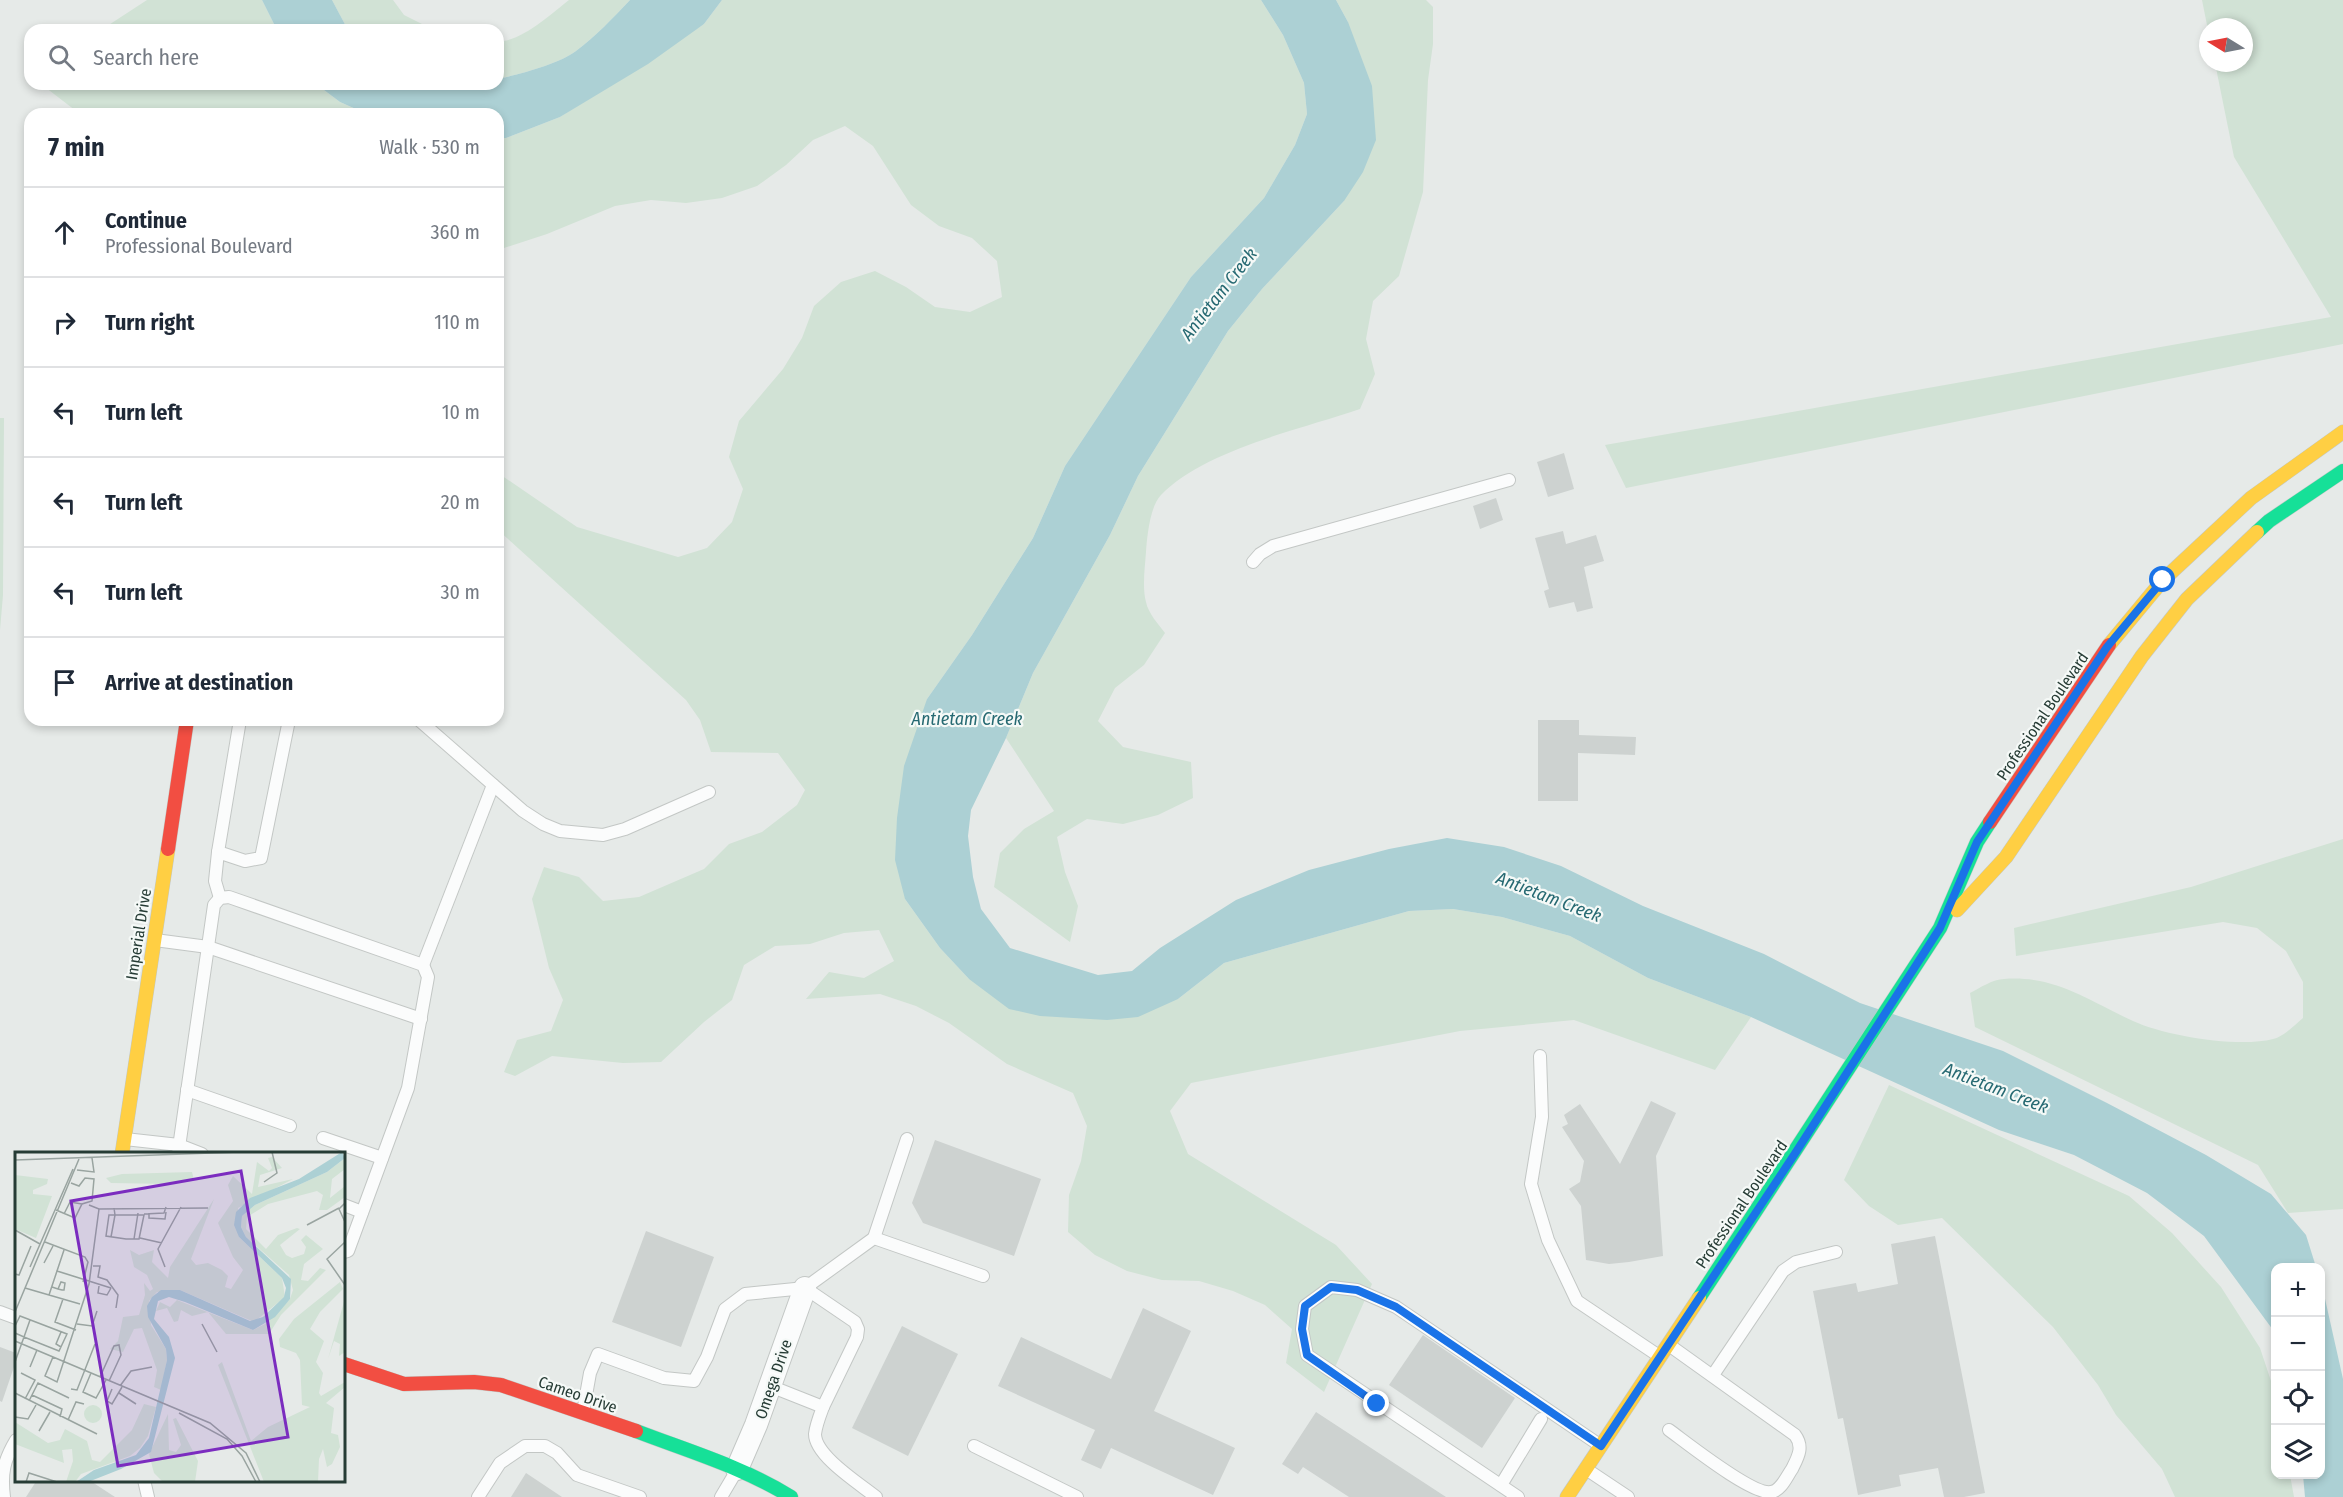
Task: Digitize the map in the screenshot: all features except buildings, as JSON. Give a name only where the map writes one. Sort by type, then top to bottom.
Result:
[{"type":"street","name":"Professional Boulevard","points":[[1568,1497],[1796,1152],[1940,928],[1977,842],[2107,647],[2163,580],[2251,498],[2343,432]]},
{"type":"street","name":"Professional Boulevard","points":[[1940,928],[2006,857],[2142,656],[2187,599],[2269,522],[2343,471]]},
{"type":"street","name":"Imperial Drive","points":[[122,1152],[186,726]]},
{"type":"street","name":"Omega Drive","points":[[737,1469],[756,1425],[805,1288]]},
{"type":"street","name":"Cameo Drive","points":[[345,1364],[404,1384],[474,1382],[501,1385],[583,1412],[737,1469],[767,1482],[791,1497]]},
{"type":"lane","points":[[1253,562],[1272,546],[1509,480]]},
{"type":"lane","points":[[220,898],[215,881],[218,852],[239,726]]},
{"type":"lane","points":[[218,852],[245,861],[261,858],[288,726]]},
{"type":"lane","points":[[426,726],[543,824],[560,831],[603,835],[625,829],[709,792]]},
{"type":"lane","points":[[345,1252],[348,1251],[408,1088],[428,977],[423,964],[494,785]]},
{"type":"lane","points":[[124,1138],[178,1149],[214,905],[220,898],[229,897],[423,964]]},
{"type":"lane","points":[[154,940],[208,947],[421,1019]]},
{"type":"lane","points":[[1540,1056],[1542,1117],[1531,1184],[1548,1240],[1577,1301],[1660,1357]]},
{"type":"lane","points":[[187,1090],[290,1126]]},
{"type":"lane","points":[[323,1138],[382,1158]]},
{"type":"lane","points":[[583,1412],[590,1373],[598,1354],[664,1378],[694,1381],[707,1357],[725,1309],[745,1294],[805,1288],[874,1238],[907,1139]]},
{"type":"lane","points":[[345,1205],[362,1212]]},
{"type":"lane","points":[[874,1238],[983,1276]]},
{"type":"lane","points":[[1713,1375],[1783,1271],[1803,1260],[1836,1252]]},
{"type":"lane","points":[[1518,1497],[1307,1355],[1302,1329],[1305,1306],[1331,1287],[1357,1290],[1396,1307],[1601,1446]]},
{"type":"lane","points":[[805,1288],[855,1322],[858,1329],[857,1337],[823,1407],[815,1436],[819,1448],[876,1497]]},
{"type":"lane","points":[[0,1312],[15,1318]]},
{"type":"lane","points":[[1668,1344],[1796,1435],[1800,1441],[1800,1453],[1783,1483],[1774,1492],[1768,1493],[1749,1486],[1669,1430]]},
{"type":"lane","points":[[770,1386],[823,1407]]},
{"type":"lane","points":[[1501,1485],[1541,1419]]},
{"type":"lane","points":[[4,1497],[3,1457],[15,1441]]},
{"type":"lane","points":[[478,1497],[500,1463],[525,1446],[544,1446],[557,1454],[577,1475],[640,1497]]},
{"type":"lane","points":[[974,1446],[1077,1497]]},
{"type":"lane","points":[[721,1497],[737,1469]]},
{"type":"lane","points":[[1586,1469],[1628,1497]]},
{"type":"lane","points":[[144,1482],[148,1497]]},
{"type":"green space","points":[[147,0],[262,0],[274,24],[110,24]]},
{"type":"green space","points":[[332,0],[393,0],[404,15],[422,24],[345,24]]},
{"type":"green space","points":[[569,0],[630,0],[597,33],[569,56],[539,68],[504,77],[504,40],[526,32]]},
{"type":"green space","points":[[722,0],[1261,0],[1283,35],[1304,83],[1307,114],[1295,145],[1264,198],[1191,277],[1065,466],[1033,538],[972,635],[927,699],[905,899],[940,948],[969,979],[1178,999],[1224,963],[1409,911],[1453,909],[1502,917],[1570,936],[1648,978],[1751,1017],[1715,1070],[1574,1020],[1460,1031],[1191,1083],[1170,1111],[1188,1154],[1336,1245],[1372,1284],[1324,1392],[1286,1363],[1292,1329],[1265,1305],[1233,1291],[1199,1281],[1162,1280],[1127,1271],[1095,1255],[1068,1232],[1069,1195],[1081,1161],[1087,1126],[1073,1093],[1007,1064],[949,1023],[916,1006],[880,994],[806,999],[829,972],[864,978],[894,961],[879,930],[844,933],[810,944],[775,946],[744,965],[732,1000],[704,1022],[661,1062],[623,1063],[552,1056],[515,1076],[504,1072],[517,1040],[551,1031],[563,1000],[549,968],[532,899],[544,867],[579,877],[603,901],[639,897],[704,869],[729,844],[762,832],[797,805],[805,790],[778,753],[711,752],[700,720],[686,700],[504,535],[504,477],[577,527],[678,557],[707,548],[732,522],[743,489],[729,457],[739,421],[783,369],[802,338],[814,306],[841,282],[875,271],[906,287],[935,307],[970,312],[1002,297],[997,261],[972,238],[939,226],[911,205],[873,146],[845,126],[813,140],[786,165],[757,186],[722,198],[686,203],[651,200],[615,206],[547,234],[504,248],[504,138],[560,117],[704,24]]},
{"type":"green space","points":[[1336,0],[1426,0],[1433,7],[1433,44],[1428,80],[1423,192],[1399,276],[1373,301],[1366,339],[1375,374],[1360,409],[1228,453],[1202,465],[1180,479],[1157,500],[1148,530],[1144,590],[1149,610],[1165,633],[1144,665],[1115,688],[1098,721],[1123,747],[1191,762],[1193,798],[1158,815],[1123,824],[1087,819],[1057,837],[1065,872],[1078,906],[1070,942],[994,887],[1000,853],[1024,829],[1054,811],[1006,738],[1033,673],[1110,535],[1138,476],[1228,331],[1262,289],[1344,201],[1348,22]]},
{"type":"green space","points":[[2202,0],[2343,0],[2343,344],[1626,488],[1605,445],[2331,317],[2234,157],[2217,72],[2253,72],[2253,18],[2206,18]]},
{"type":"green space","points":[[49,90],[324,90],[340,102],[354,108],[72,108]]},
{"type":"green space","points":[[0,418],[4,418],[3,595],[0,630]]},
{"type":"green space","points":[[2343,839],[2343,1209],[2288,1213],[2258,1165],[1975,1027],[1970,993],[1995,980],[2022,979],[2056,985],[2133,1021],[2182,1036],[2241,1042],[2281,1036],[2303,1018],[2303,982],[2286,951],[2257,928],[2223,922],[2016,956],[2014,928],[2191,887]]},
{"type":"green space","points":[[1889,1085],[2129,1196],[2172,1233],[2221,1287],[2260,1348],[2271,1381],[2271,1479],[2291,1479],[2294,1497],[2175,1497],[2162,1469],[2116,1415],[2098,1385],[2053,1327],[1942,1218],[1898,1225],[1869,1206],[1844,1180]]},
{"type":"water","points":[[262,0],[332,0],[345,24],[274,24]]},
{"type":"water","points":[[630,0],[722,0],[704,24],[648,64],[560,117],[506,138],[504,138],[504,108],[354,108],[340,102],[324,90],[504,90],[504,77],[539,68],[569,56],[597,33]]},
{"type":"water","name":"Antietam Creek","points":[[1261,0],[1336,0],[1348,22],[1372,86],[1376,140],[1363,172],[1344,201],[1262,289],[1228,331],[1138,476],[1110,535],[1033,673],[1006,738],[971,810],[968,836],[973,877],[981,909],[1010,948],[1098,975],[1132,971],[1160,948],[1236,900],[1309,870],[1389,849],[1447,838],[1504,847],[1561,866],[1643,906],[1764,954],[1860,1003],[2003,1051],[2206,1155],[2271,1194],[2306,1235],[2315,1263],[2271,1263],[2271,1327],[2204,1236],[2147,1193],[2074,1155],[1999,1130],[1751,1017],[1648,978],[1570,936],[1502,917],[1453,909],[1409,911],[1224,963],[1178,999],[1138,1017],[1107,1020],[1040,1016],[1009,1009],[969,979],[940,948],[905,899],[895,860],[897,818],[904,766],[927,699],[972,635],[1033,538],[1065,466],[1191,277],[1264,198],[1295,145],[1307,114],[1304,83],[1283,35]]},
{"type":"water","points":[[2325,1299],[2343,1379],[2343,1497],[2305,1497],[2303,1479],[2325,1479]]},
{"type":"traffic: fast","points":[[2257,532],[2269,521],[2343,471]]},
{"type":"traffic: fast","points":[[1699,1298],[1940,928],[1977,842],[1990,822]]},
{"type":"traffic: fast","points":[[636,1431],[735,1468],[791,1497]]},
{"type":"traffic: slow","points":[[2109,645],[2163,580],[2251,498],[2343,432]]},
{"type":"traffic: slow","points":[[1957,910],[2006,857],[2142,656],[2187,599],[2257,532]]},
{"type":"traffic: slow","points":[[122,1152],[168,849]]},
{"type":"traffic: slow","points":[[1567,1497],[1699,1298]]},
{"type":"traffic: jam","points":[[1990,822],[2109,645]]},
{"type":"traffic: jam","points":[[168,849],[186,726]]},
{"type":"traffic: jam","points":[[345,1364],[404,1384],[474,1382],[501,1385],[636,1431]]},
{"type":"route","points":[[1377,1404],[1307,1355],[1302,1329],[1305,1306],[1331,1287],[1357,1290],[1396,1307],[1601,1446],[1796,1152],[1940,928],[1977,842],[2107,647],[2163,580]]}]
